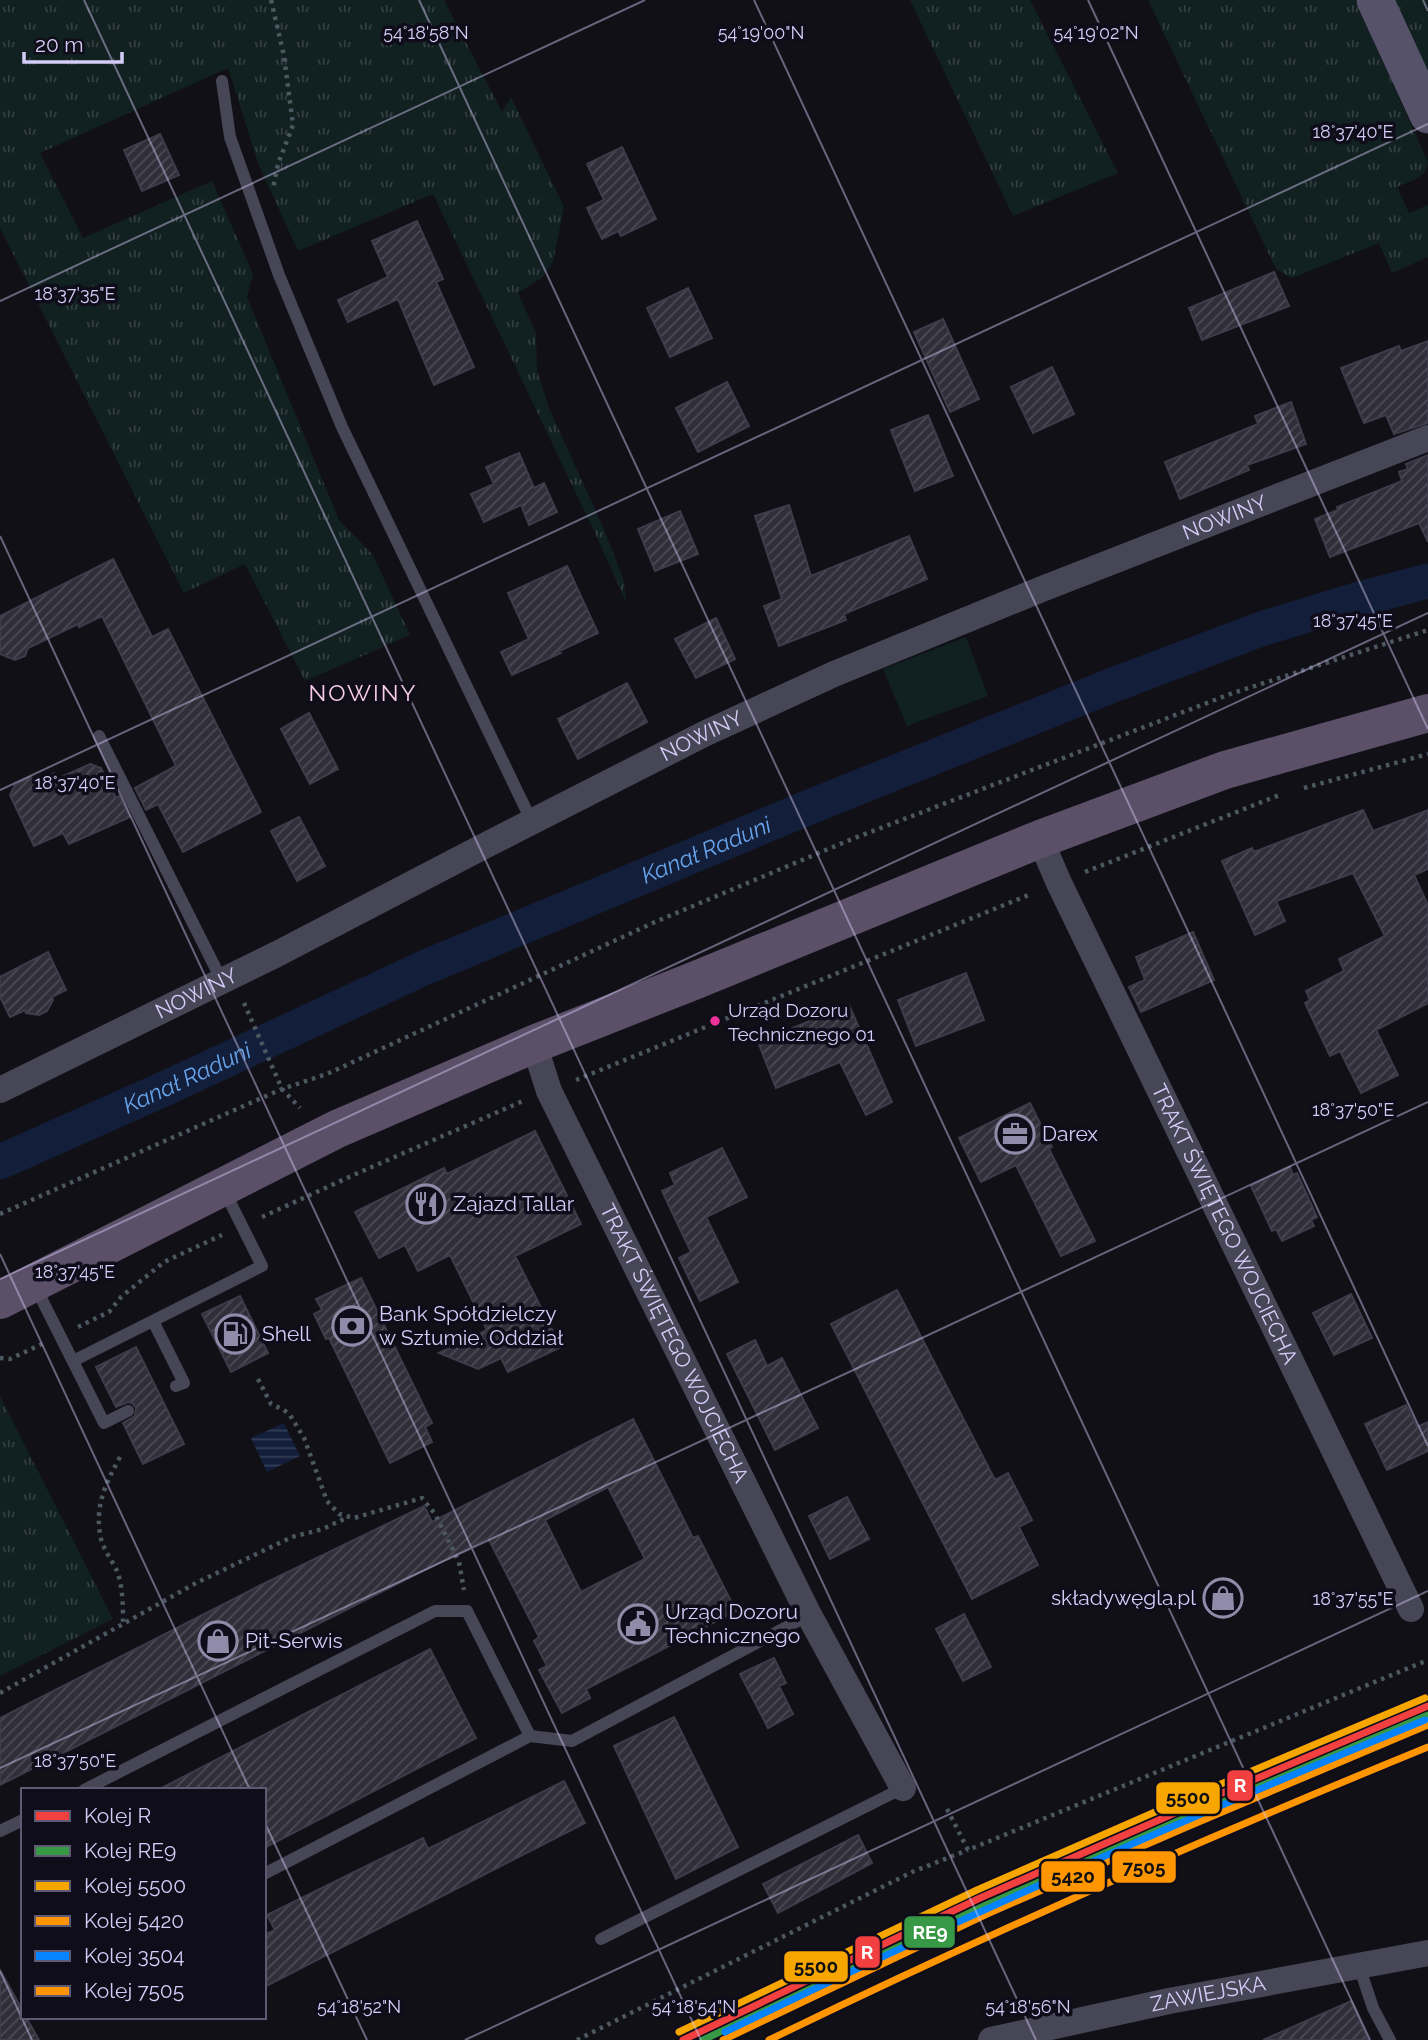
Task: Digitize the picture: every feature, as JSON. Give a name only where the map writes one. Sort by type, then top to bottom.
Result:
[{"type":"main road","points":[[0,1300],[337,1129],[534,1044],[1040,839],[1225,770],[1428,713]]},
{"type":"street","points":[[1376,0],[1428,115]]},
{"type":"street","name":"NOWINY","points":[[0,1090],[222,981],[704,734],[834,674],[1042,589],[1428,438]]},
{"type":"street","name":"TRAKT ŚWIĘTEGO WOJCIECHA","points":[[1040,839],[1411,1609]]},
{"type":"street","name":"TRAKT ŚWIĘTEGO WOJCIECHA","points":[[534,1044],[549,1091],[809,1615],[903,1788]]},
{"type":"street","name":"ZAWIEJSKA","points":[[991,2040],[1169,2001],[1428,1953]]},
{"type":"lane","points":[[222,81],[230,137],[264,234],[342,427],[532,822]]},
{"type":"lane","points":[[99,736],[222,981]]},
{"type":"lane","points":[[73,1363],[262,1266],[222,1186]]},
{"type":"lane","points":[[33,1283],[104,1423],[128,1411]]},
{"type":"lane","points":[[153,1321],[184,1383],[176,1386]]},
{"type":"lane","points":[[88,1788],[435,1611],[467,1611],[530,1735]]},
{"type":"lane","points":[[266,1873],[530,1735],[572,1741],[809,1615]]},
{"type":"lane","points":[[601,1939],[903,1788]]},
{"type":"lane","points":[[0,1831],[21,1821]]},
{"type":"lane","points":[[1359,1966],[1373,2008],[1390,2040]]},
{"type":"path","points":[[264,234],[278,164],[293,125],[284,56],[271,0]]},
{"type":"path","points":[[0,1214],[282,1089],[327,1074],[642,928],[852,839],[1233,692],[1428,630]]},
{"type":"path","points":[[1059,883],[1281,794],[1428,754]]},
{"type":"path","points":[[248,1011],[282,1089],[301,1109]]},
{"type":"path","points":[[258,1378],[271,1404],[290,1415],[304,1438],[327,1501],[339,1514],[354,1518],[422,1498],[435,1514],[459,1562],[467,1611]]},
{"type":"path","points":[[120,1457],[105,1485],[99,1513],[102,1541],[117,1571],[123,1604],[123,1623]]},
{"type":"path","points":[[0,1693],[196,1583],[292,1537],[323,1529],[348,1517]]},
{"type":"path","points":[[578,2040],[912,1872],[1428,1660]]},
{"type":"path","points":[[947,1809],[968,1850]]},
{"type":"green space","points":[[0,0],[444,0],[502,112],[511,97],[564,207],[553,261],[543,277],[518,293],[536,333],[537,370],[549,408],[603,527],[624,581],[626,602],[433,194],[298,251],[258,163],[228,68],[40,153],[83,238],[212,181],[253,274],[247,297],[339,520],[373,555],[410,635],[305,681],[245,564],[184,593],[0,228]]},
{"type":"green space","points":[[910,0],[1030,0],[1118,173],[1013,216]]},
{"type":"green space","points":[[1148,0],[1355,0],[1428,162],[1425,172],[1397,187],[1409,213],[1428,205],[1428,257],[1392,273],[1379,243],[1292,278],[1276,269]]},
{"type":"green space","points":[[1389,0],[1428,0],[1428,87]]},
{"type":"green space","points":[[966,637],[988,696],[907,726],[883,669]]},
{"type":"green space","points":[[0,1396],[113,1619],[0,1676]]},
{"type":"water","points":[[284,1423],[300,1456],[267,1472],[251,1438]]},
{"type":"building","points":[[160,134],[179,175],[142,191],[124,150]]},
{"type":"building","points":[[622,147],[656,219],[621,236],[618,231],[602,239],[587,208],[604,200],[587,164]]},
{"type":"building","points":[[417,221],[443,279],[436,282],[474,367],[434,385],[398,299],[348,322],[338,300],[388,277],[372,241]]},
{"type":"building","points":[[1274,272],[1289,306],[1202,340],[1189,308]]},
{"type":"building","points":[[688,288],[712,338],[670,357],[647,308]]},
{"type":"building","points":[[943,319],[979,399],[950,412],[914,332]]},
{"type":"building","points":[[1428,341],[1428,423],[1394,434],[1386,415],[1364,423],[1341,368],[1399,346],[1401,351]]},
{"type":"building","points":[[1052,367],[1074,414],[1033,433],[1011,387]]},
{"type":"building","points":[[727,382],[749,426],[698,452],[676,408]]},
{"type":"building","points":[[1291,402],[1306,444],[1247,465],[1249,470],[1180,499],[1165,462],[1258,424],[1255,416]]},
{"type":"building","points":[[928,415],[953,476],[915,491],[891,430]]},
{"type":"building","points":[[519,453],[534,488],[544,483],[557,512],[529,525],[521,505],[484,522],[471,494],[494,484],[486,467]]},
{"type":"building","points":[[1428,455],[1428,542],[1419,523],[1330,557],[1315,519],[1338,510],[1337,507],[1402,481],[1399,472],[1408,469],[1406,464]]},
{"type":"building","points":[[789,505],[811,576],[909,536],[927,579],[844,614],[846,620],[779,646],[764,606],[782,599],[755,516]]},
{"type":"building","points":[[680,511],[698,554],[655,571],[638,529]]},
{"type":"building","points":[[113,559],[152,637],[168,629],[261,812],[183,852],[158,804],[146,810],[135,788],[176,766],[102,616],[79,627],[78,624],[28,648],[25,656],[15,660],[0,654],[0,616]]},
{"type":"building","points":[[567,566],[598,633],[512,675],[501,652],[529,639],[508,593]]},
{"type":"building","points":[[716,618],[735,659],[696,678],[675,639]]},
{"type":"building","points":[[627,683],[647,722],[578,759],[558,719]]},
{"type":"building","points":[[309,713],[338,769],[310,784],[281,729]]},
{"type":"building","points":[[90,764],[101,768],[116,798],[119,796],[130,817],[69,844],[63,833],[34,846],[10,795],[15,785],[30,777],[37,780],[54,773],[57,779]]},
{"type":"building","points":[[1363,810],[1373,831],[1428,810],[1428,869],[1414,875],[1428,905],[1428,1003],[1376,1030],[1398,1075],[1361,1093],[1340,1051],[1330,1056],[1305,1003],[1310,1000],[1306,991],[1344,971],[1339,959],[1385,936],[1353,873],[1276,901],[1285,921],[1255,935],[1222,861],[1252,848],[1254,852]]},
{"type":"building","points":[[299,817],[325,866],[297,881],[271,831]]},
{"type":"building","points":[[1193,932],[1214,980],[1141,1012],[1129,987],[1145,980],[1136,957]]},
{"type":"building","points":[[48,952],[66,990],[52,997],[47,1011],[39,1015],[26,1013],[25,1010],[10,1017],[0,997],[0,977]]},
{"type":"building","points":[[966,973],[984,1020],[916,1046],[898,1000]]},
{"type":"building","points":[[849,1005],[892,1102],[866,1115],[840,1062],[776,1088],[758,1042]]},
{"type":"building","points":[[1030,1103],[1052,1147],[1049,1149],[1095,1241],[1061,1256],[1016,1165],[981,1182],[959,1138]]},
{"type":"building","points":[[535,1131],[581,1224],[515,1256],[561,1347],[508,1372],[501,1358],[478,1369],[439,1353],[487,1330],[450,1255],[418,1271],[405,1245],[379,1258],[355,1212],[444,1168],[447,1174]]},
{"type":"building","points":[[722,1148],[747,1197],[706,1217],[738,1282],[700,1301],[679,1258],[691,1252],[662,1191],[675,1185],[670,1173]]},
{"type":"building","points":[[1290,1167],[1293,1175],[1297,1173],[1317,1217],[1311,1220],[1314,1226],[1282,1241],[1276,1229],[1272,1231],[1251,1186]]},
{"type":"building","points":[[361,1278],[432,1423],[425,1427],[432,1442],[390,1463],[329,1338],[326,1339],[314,1314],[322,1310],[316,1299]]},
{"type":"building","points":[[897,1290],[995,1480],[1008,1473],[1032,1520],[1019,1527],[1038,1565],[972,1599],[831,1324]]},
{"type":"building","points":[[1351,1294],[1372,1338],[1334,1355],[1313,1313]]},
{"type":"building","name":"Shell","points":[[240,1296],[268,1353],[231,1372],[202,1314]]},
{"type":"building","points":[[755,1340],[767,1366],[782,1358],[818,1428],[775,1450],[727,1354]]},
{"type":"building","points":[[136,1347],[184,1444],[143,1464],[123,1423],[135,1416],[136,1408],[128,1402],[116,1407],[96,1367]]},
{"type":"building","points":[[1406,1405],[1417,1427],[1428,1422],[1428,1451],[1387,1470],[1365,1424]]},
{"type":"building","points":[[633,1419],[693,1538],[698,1536],[736,1611],[586,1689],[590,1698],[562,1713],[539,1670],[547,1666],[534,1641],[539,1637],[488,1538],[0,1785],[0,1718],[259,1586],[424,1506],[432,1522]],"holes":[[[608,1487],[645,1559],[581,1592],[545,1520]]]},
{"type":"building","points":[[847,1497],[869,1539],[830,1559],[809,1516]]},
{"type":"building","points":[[964,1614],[991,1667],[963,1681],[936,1629]]},
{"type":"building","points":[[430,1649],[476,1738],[266,1847],[266,1788],[162,1788]]},
{"type":"building","points":[[774,1658],[786,1683],[779,1686],[793,1714],[768,1728],[740,1674]]},
{"type":"building","points":[[674,1717],[738,1847],[676,1879],[614,1746]]},
{"type":"building","points":[[564,1781],[585,1823],[266,1986],[266,1934],[275,1930],[267,1915],[423,1838],[428,1849]]},
{"type":"building","points":[[858,1835],[872,1863],[778,1913],[763,1884]]},
{"type":"building","points":[[0,1970],[21,2007],[21,2019],[27,2019],[39,2040],[0,2040]]},
{"type":"building","points":[[1351,2001],[1368,2040],[1263,2040]]},
{"type":"waterway","name":"Kanał Raduni","points":[[0,1162],[426,967],[812,806],[1113,685],[1261,629],[1428,581]]},
{"type":"rail line","name":"5500","points":[[679,2032],[977,1890],[1425,1698]]},
{"type":"rail line","name":"R","points":[[683,2040],[980,1898],[1428,1706]]},
{"type":"rail line","name":"RE9","points":[[703,2040],[984,1906],[1428,1715]]},
{"type":"rail line","name":"3504","points":[[725,2032],[1072,1870],[1425,1720]]},
{"type":"rail line","name":"5420","points":[[723,2040],[987,1914],[1428,1725]]},
{"type":"rail line","name":"7505","points":[[769,2040],[1096,1888],[1428,1747]]},
{"type":"place","name":"Urząd Dozoru Technicznego 01","points":[[715,1021]]},
{"type":"place","name":"Darex","points":[[1015,1134]]},
{"type":"place","name":"Zajazd Tallar","points":[[426,1204]]},
{"type":"place","name":"Bank Spółdzielczy w Sztumie. Oddział","points":[[352,1326]]},
{"type":"place","name":"Shell","points":[[235,1334]]},
{"type":"place","name":"składywęgla.pl","points":[[1223,1598]]},
{"type":"place","name":"Urząd Dozoru Technicznego","points":[[638,1624]]},
{"type":"place","name":"Pit-Serwis","points":[[218,1641]]},
{"type":"district","name":"NOWINY","points":[[363,693]]}]
